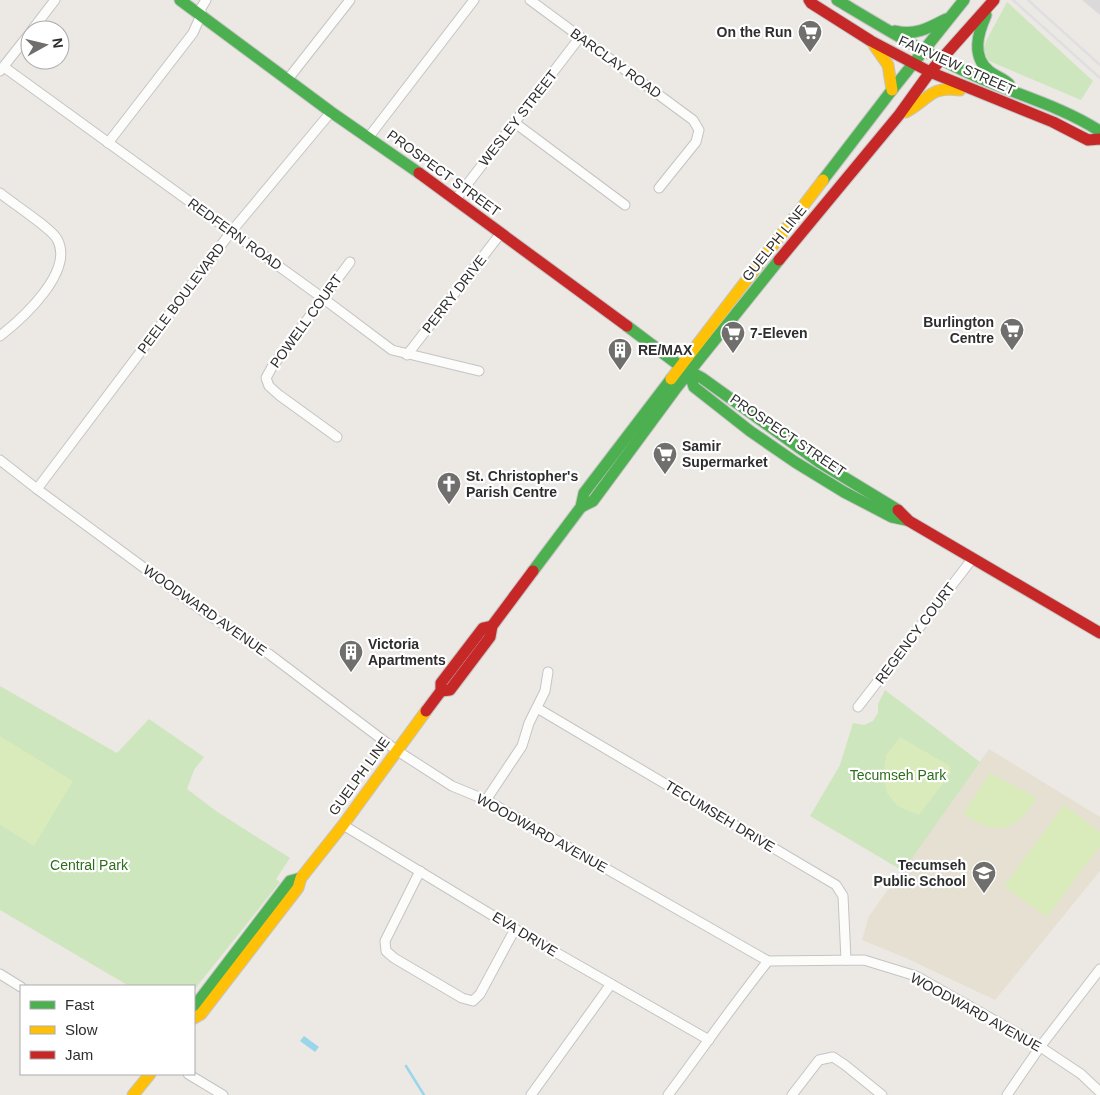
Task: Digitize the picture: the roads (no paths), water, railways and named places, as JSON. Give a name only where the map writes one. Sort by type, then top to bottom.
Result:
[{"type":"main road","name":"PROSPECT STREET","points":[[180,0],[331,112],[456,199],[684,369],[694,387],[750,431],[795,462],[844,492],[884,513],[909,521],[1100,633]]},
{"type":"main road","name":"FAIRVIEW STREET","points":[[809,0],[871,41],[930,72],[1053,122],[1088,140],[1100,139],[1098,130],[1092,126],[1041,102],[990,83],[941,60],[837,0]]},
{"type":"main road","name":"GUELPH LINE","points":[[195,1017],[201,1014],[298,888],[301,878],[343,825],[441,691],[440,683],[483,628],[492,626],[581,507],[593,500],[768,253],[892,90],[964,0]]},
{"type":"main road","points":[[994,1],[980,29],[978,54],[981,63],[987,70],[1007,82],[1014,92]]},
{"type":"main road","name":"GUELPH LINE","points":[[684,369],[793,243],[899,115],[930,72],[994,1]]},
{"type":"main road","points":[[884,28],[908,34],[920,33],[950,16]]},
{"type":"main road","points":[[871,41],[888,64],[891,73],[892,90]]},
{"type":"main road","points":[[899,115],[913,108],[926,95],[936,89],[971,90]]},
{"type":"main road","name":"GUELPH LINE","points":[[195,1006],[290,881],[301,878]]},
{"type":"main road","points":[[133,1095],[149,1075]]},
{"type":"street","points":[[40,20],[55,0]]},
{"type":"street","points":[[108,143],[193,32],[201,15],[201,8],[206,0]]},
{"type":"street","points":[[288,79],[350,0]]},
{"type":"street","points":[[368,138],[474,0]]},
{"type":"street","name":"BARCLAY ROAD","points":[[530,0],[693,120],[699,130],[696,142],[659,188]]},
{"type":"street","name":"WESLEY STREET","points":[[456,199],[580,37]]},
{"type":"street","points":[[2,69],[20,45]]},
{"type":"street","name":"REDFERN ROAD","points":[[2,69],[324,298],[392,350],[480,371]]},
{"type":"street","name":"PEELE BOULEVARD","points":[[37,489],[231,232],[331,112]]},
{"type":"street","points":[[515,123],[625,205]]},
{"type":"street","points":[[0,193],[50,231],[57,239],[61,258],[59,270],[38,300],[20,321],[0,336]]},
{"type":"street","name":"PERRY DRIVE","points":[[407,355],[501,233]]},
{"type":"street","name":"POWELL COURT","points":[[337,437],[269,386],[266,378],[272,367],[350,262]]},
{"type":"street","name":"WOODWARD AVENUE","points":[[0,460],[204,612],[260,647],[396,750],[452,786],[486,800],[768,961],[864,960],[916,976],[1040,1047],[1081,1074],[1100,1092]]},
{"type":"street","name":"REGENCY COURT","points":[[858,708],[973,558]]},
{"type":"street","points":[[486,800],[522,746],[529,723],[545,691],[548,672]]},
{"type":"street","name":"TECUMSEH DRIVE","points":[[536,708],[836,885],[843,896],[846,960]]},
{"type":"street","name":"EVA DRIVE","points":[[343,825],[515,928],[709,1040]]},
{"type":"street","points":[[420,870],[385,942],[386,951],[394,958],[462,998],[473,1001],[480,994],[515,928]]},
{"type":"street","points":[[668,1095],[739,997],[768,961]]},
{"type":"street","points":[[1007,1095],[1040,1047],[1100,969]]},
{"type":"street","points":[[0,974],[20,986]]},
{"type":"street","points":[[531,1095],[611,984]]},
{"type":"street","points":[[792,1095],[819,1060],[833,1058],[845,1065],[882,1095]]},
{"type":"street","points":[[190,1075],[223,1095]]},
{"type":"water","points":[[304,1036],[319,1047],[315,1052],[300,1041]]},
{"type":"waterway","points":[[406,1066],[424,1095]]},
{"type":"railway","points":[[1013,0],[1100,78]]},
{"type":"railway","points":[[1028,0],[1100,65]]},
{"type":"place","name":"On the Run","points":[[810,53]]},
{"type":"place","name":"Burlington Centre","points":[[1012,351]]},
{"type":"place","name":"7-Eleven","points":[[733,354]]},
{"type":"place","name":"RE/MAX","points":[[620,371]]},
{"type":"place","name":"Samir Supermarket","points":[[665,475]]},
{"type":"place","name":"St. Christopher's Parish Centre","points":[[449,505]]},
{"type":"place","name":"Victoria Apartments","points":[[351,673]]},
{"type":"place","name":"Tecumseh Public School","points":[[984,894]]},
{"type":"park label","name":"Tecumseh Park","points":[[898,775]]},
{"type":"park label","name":"Central Park","points":[[89,865]]}]
